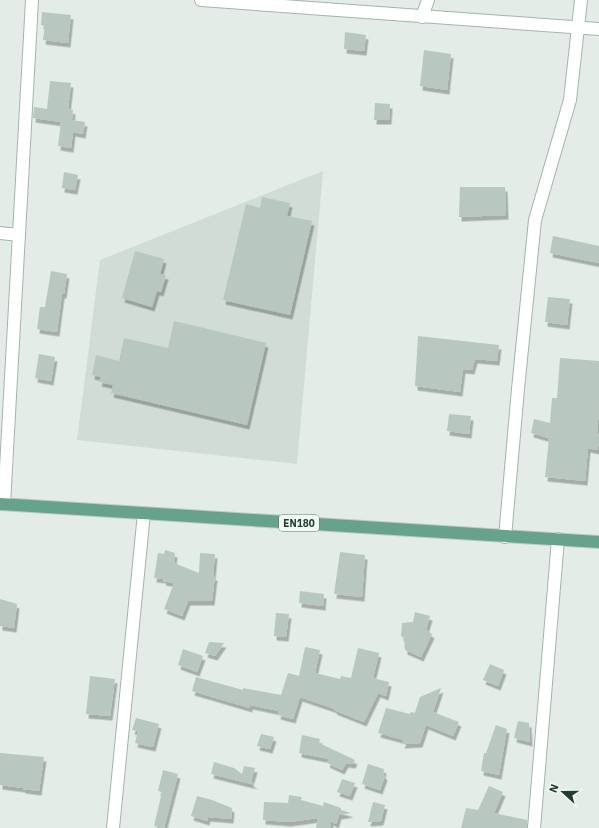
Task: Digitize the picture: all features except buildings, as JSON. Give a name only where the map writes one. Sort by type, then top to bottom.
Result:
[{"type":"main road","name":"EN180","points":[[2,504],[599,542]]},
{"type":"street","points":[[2,504],[32,0]]},
{"type":"street","points":[[201,0],[286,3],[422,17],[599,29]]},
{"type":"street","points":[[422,17],[428,0]]},
{"type":"street","points":[[505,536],[535,220],[570,100],[581,0]]},
{"type":"street","points":[[0,233],[19,235]]},
{"type":"street","points":[[113,828],[144,513]]},
{"type":"street","points":[[534,828],[558,539]]},
{"type":"shaded area","points":[[323,171],[297,464],[77,440],[100,260]]}]
